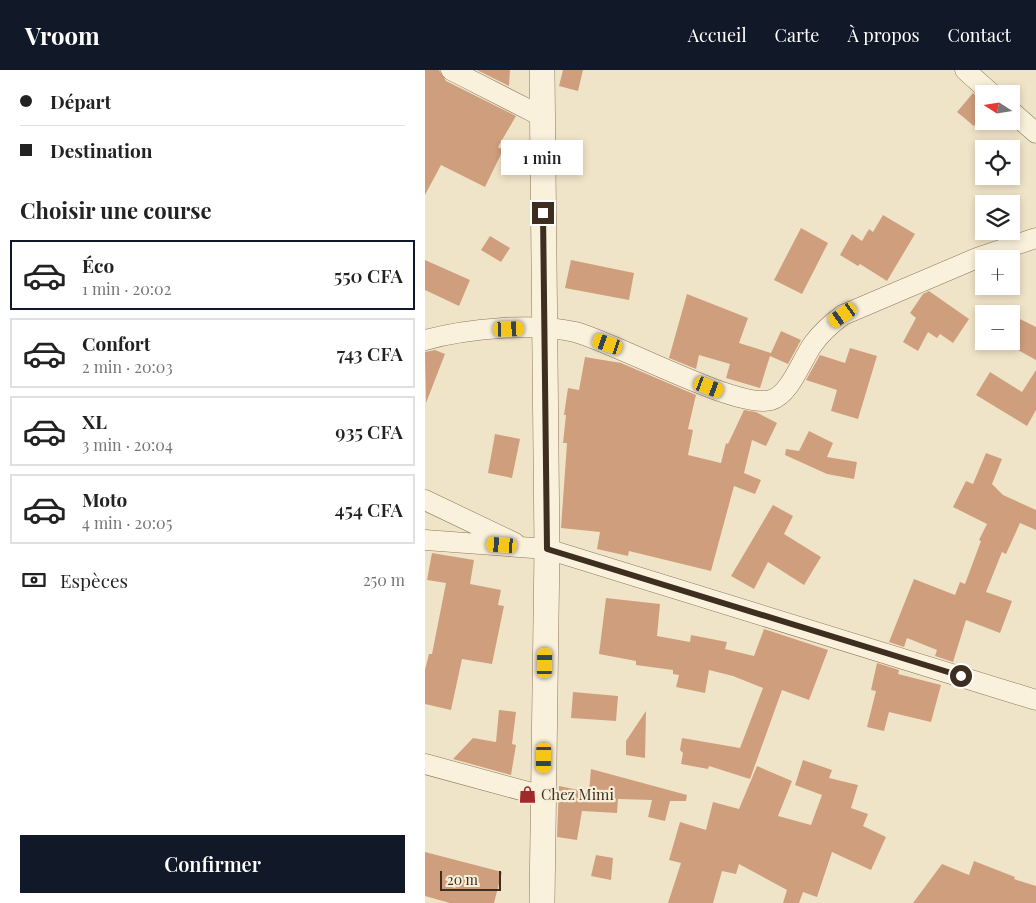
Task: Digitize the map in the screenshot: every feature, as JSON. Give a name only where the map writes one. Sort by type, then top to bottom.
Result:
[{"type":"street","points":[[451,70],[543,117]]},
{"type":"street","points":[[542,70],[547,549],[542,903]]},
{"type":"street","points":[[965,70],[982,85]]},
{"type":"street","points":[[1020,119],[1036,133]]},
{"type":"street","points":[[425,340],[475,330],[544,328],[575,332],[725,393],[752,400],[771,400],[779,396],[793,378],[813,343],[833,322],[843,315],[970,260],[1036,238]]},
{"type":"street","points":[[425,500],[521,547]]},
{"type":"street","points":[[425,540],[547,549],[1036,700]]},
{"type":"street","points":[[425,764],[543,796]]},
{"type":"building","points":[[425,70],[439,70],[446,81],[516,116],[498,147],[503,150],[485,187],[441,165],[425,195]]},
{"type":"building","points":[[477,70],[510,70],[509,86]]},
{"type":"building","points":[[563,70],[583,70],[578,91],[559,86]]},
{"type":"building","points":[[973,93],[975,95],[974,126],[957,112]]},
{"type":"building","points":[[883,215],[915,234],[887,281],[860,264],[858,266],[840,255],[852,234],[862,241],[869,229],[873,232]]},
{"type":"building","points":[[801,228],[828,243],[802,294],[774,280]]},
{"type":"building","points":[[490,236],[510,248],[501,262],[481,250]]},
{"type":"building","points":[[425,260],[470,280],[459,306],[425,290]]},
{"type":"building","points":[[571,260],[634,273],[629,300],[565,288]]},
{"type":"building","points":[[929,291],[969,319],[953,343],[940,334],[937,338],[928,332],[918,351],[903,342],[916,318],[910,313],[923,294]]},
{"type":"building","points":[[687,294],[748,318],[739,343],[771,353],[781,331],[801,340],[788,364],[770,356],[760,388],[726,378],[730,364],[699,355],[696,369],[669,358]]},
{"type":"building","points":[[1020,319],[1036,327],[1036,360],[1018,350],[1020,350]]},
{"type":"building","points":[[850,348],[877,356],[858,419],[831,411],[837,390],[806,380],[820,355],[845,363]]},
{"type":"building","points":[[435,350],[445,354],[426,403],[425,352]]},
{"type":"building","points":[[585,357],[621,363],[696,395],[688,429],[693,430],[688,455],[721,463],[726,443],[728,444],[744,410],[756,412],[777,423],[766,446],[752,440],[744,473],[761,480],[755,494],[734,486],[711,571],[629,551],[628,556],[597,549],[600,532],[561,528],[567,443],[563,443],[566,415],[564,415],[568,388],[579,390]]},
{"type":"building","points":[[1036,370],[1036,410],[1027,426],[976,395],[990,372],[1022,392]]},
{"type":"building","points":[[809,431],[833,443],[827,457],[857,462],[854,479],[827,474],[785,455],[786,449],[799,451]]},
{"type":"building","points":[[495,434],[520,439],[512,478],[488,473]]},
{"type":"building","points":[[986,453],[1002,459],[992,484],[1003,495],[1036,510],[1036,530],[1020,523],[1006,554],[1002,552],[986,592],[1012,601],[1000,633],[966,620],[953,662],[935,656],[937,650],[907,638],[904,647],[889,642],[914,579],[955,595],[960,582],[965,584],[981,541],[979,540],[987,524],[953,507],[966,481],[973,484]]},
{"type":"building","points":[[773,505],[793,516],[784,534],[821,557],[804,585],[768,562],[754,589],[731,576]]},
{"type":"building","points":[[432,553],[474,560],[470,584],[501,590],[498,605],[504,606],[492,664],[462,659],[451,710],[425,704],[425,670],[429,654],[432,654],[446,583],[427,580]]},
{"type":"building","points":[[606,598],[660,604],[657,636],[690,642],[691,635],[727,642],[725,649],[754,656],[764,629],[828,650],[809,700],[782,690],[750,779],[709,766],[708,769],[681,764],[683,753],[680,750],[682,738],[740,748],[763,688],[733,676],[709,670],[705,693],[676,687],[679,675],[673,674],[673,670],[636,665],[636,661],[599,654]]},
{"type":"building","points":[[877,663],[899,670],[898,674],[941,685],[931,722],[889,712],[884,731],[867,727],[876,691],[871,690]]},
{"type":"building","points":[[573,692],[618,696],[616,721],[571,718]]},
{"type":"building","points":[[499,710],[516,712],[512,744],[516,745],[511,775],[453,759],[473,738],[496,742]]},
{"type":"building","points":[[646,711],[645,758],[626,755],[626,741]]},
{"type":"building","points":[[803,760],[832,770],[829,778],[858,785],[851,808],[868,814],[863,826],[886,837],[871,870],[832,852],[817,897],[803,892],[799,903],[783,903],[787,890],[739,864],[736,874],[722,871],[713,903],[668,903],[681,863],[669,860],[680,822],[706,830],[713,802],[739,809],[757,766],[792,781],[778,816],[811,825],[822,795],[795,785]]},
{"type":"building","points":[[591,769],[687,795],[686,801],[670,801],[665,821],[648,817],[652,800],[618,799],[617,813],[582,811],[577,840],[557,837],[559,786],[589,792]]},
{"type":"building","points":[[425,852],[502,872],[494,903],[450,903],[425,896]]},
{"type":"building","points":[[596,855],[613,858],[611,880],[591,876]]},
{"type":"building","points":[[974,861],[1015,877],[1014,879],[1036,886],[1036,903],[913,903],[942,864],[969,875]]},
{"type":"place","name":"Chez Mimi","points":[[527,795]]},
{"type":"route","points":[[543,213],[547,549],[961,676]]}]
